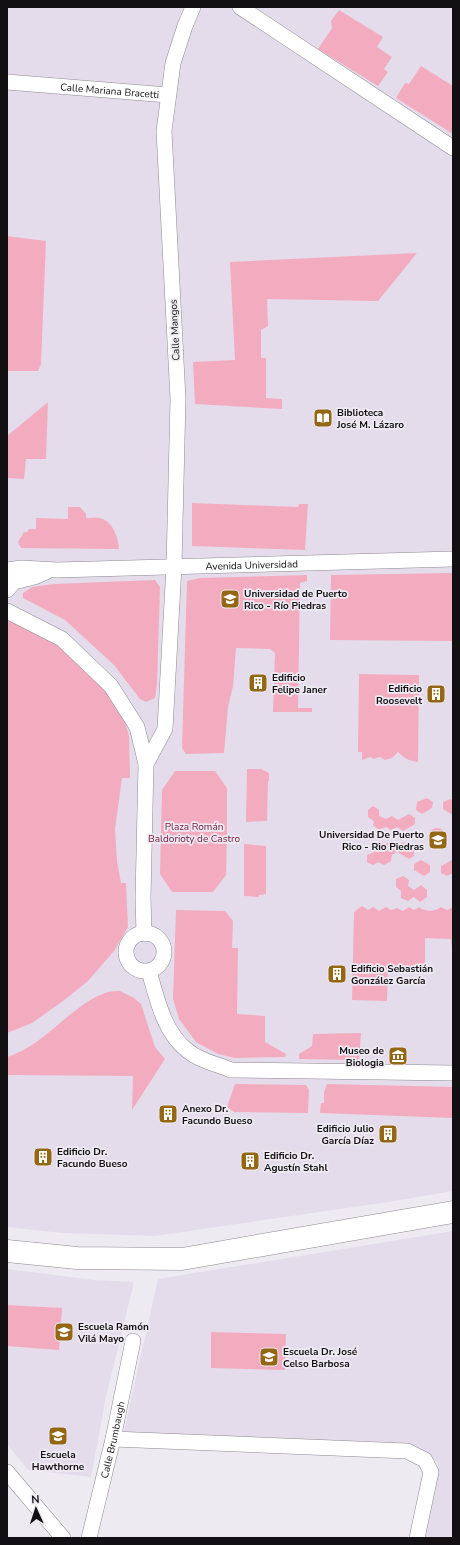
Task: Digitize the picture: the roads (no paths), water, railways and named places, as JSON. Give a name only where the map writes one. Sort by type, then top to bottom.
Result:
[{"type":"street","name":"Calle Mariana Bracetti","points":[[7,82],[168,95],[173,63],[193,7]]},
{"type":"street","points":[[240,7],[453,148]]},
{"type":"street","name":"Calle Mangos","points":[[146,764],[165,729],[174,566],[178,399],[164,131],[168,95]]},
{"type":"street","name":"Avenida Universidad","points":[[7,570],[22,568],[51,570],[453,559]]},
{"type":"street","name":"Avenida Universidad","points":[[7,590],[14,582],[34,577],[51,570]]},
{"type":"street","points":[[7,611],[62,639],[111,686],[137,727],[146,764],[143,898],[144,934]]},
{"type":"street","points":[[144,934],[155,936],[164,948],[164,955],[161,962],[156,968],[149,971],[142,971],[135,968],[130,964],[126,957],[126,950],[129,942],[134,937],[144,934]]},
{"type":"street","points":[[149,971],[158,1006],[173,1035],[187,1051],[197,1057],[231,1070],[453,1073]]},
{"type":"street","points":[[7,1251],[77,1258],[182,1259],[453,1212]]},
{"type":"street","name":"Calle Brumbaugh","points":[[89,1538],[113,1439],[133,1341]]},
{"type":"street","points":[[113,1439],[407,1451],[425,1460],[431,1472],[416,1538]]},
{"type":"street","points":[[7,1472],[63,1538]]},
{"type":"place","name":"Biblioteca José M. Lázaro","points":[[323,418]]},
{"type":"place","name":"Universidad de Puerto Rico - Río Piedras","points":[[230,599]]},
{"type":"place","name":"Edificio Felipe Janer","points":[[258,683]]},
{"type":"place","name":"Edificio Roosevelt","points":[[436,694]]},
{"type":"place","name":"Universidad De Puerto Rico - Rio Piedras","points":[[438,840]]},
{"type":"place","name":"Edificio Sebastián González García","points":[[337,974]]},
{"type":"place","name":"Museo de Biologia","points":[[398,1056]]},
{"type":"place","name":"Anexo Dr. Facundo Bueso","points":[[168,1114]]},
{"type":"place","name":"Edificio Julio García Díaz","points":[[388,1134]]},
{"type":"place","name":"Edificio Dr. Facundo Bueso","points":[[43,1157]]},
{"type":"place","name":"Edificio Dr. Agustín Stahl","points":[[250,1161]]},
{"type":"place","name":"Escuela Ramón Vilá Mayo","points":[[64,1332]]},
{"type":"place","name":"Escuela Dr. José Celso Barbosa","points":[[269,1357]]},
{"type":"place","name":"Escuela Hawthorne","points":[[58,1436]]},
{"type":"park label","name":"Plaza Román Baldorioty de Castro","points":[[194,832]]}]
